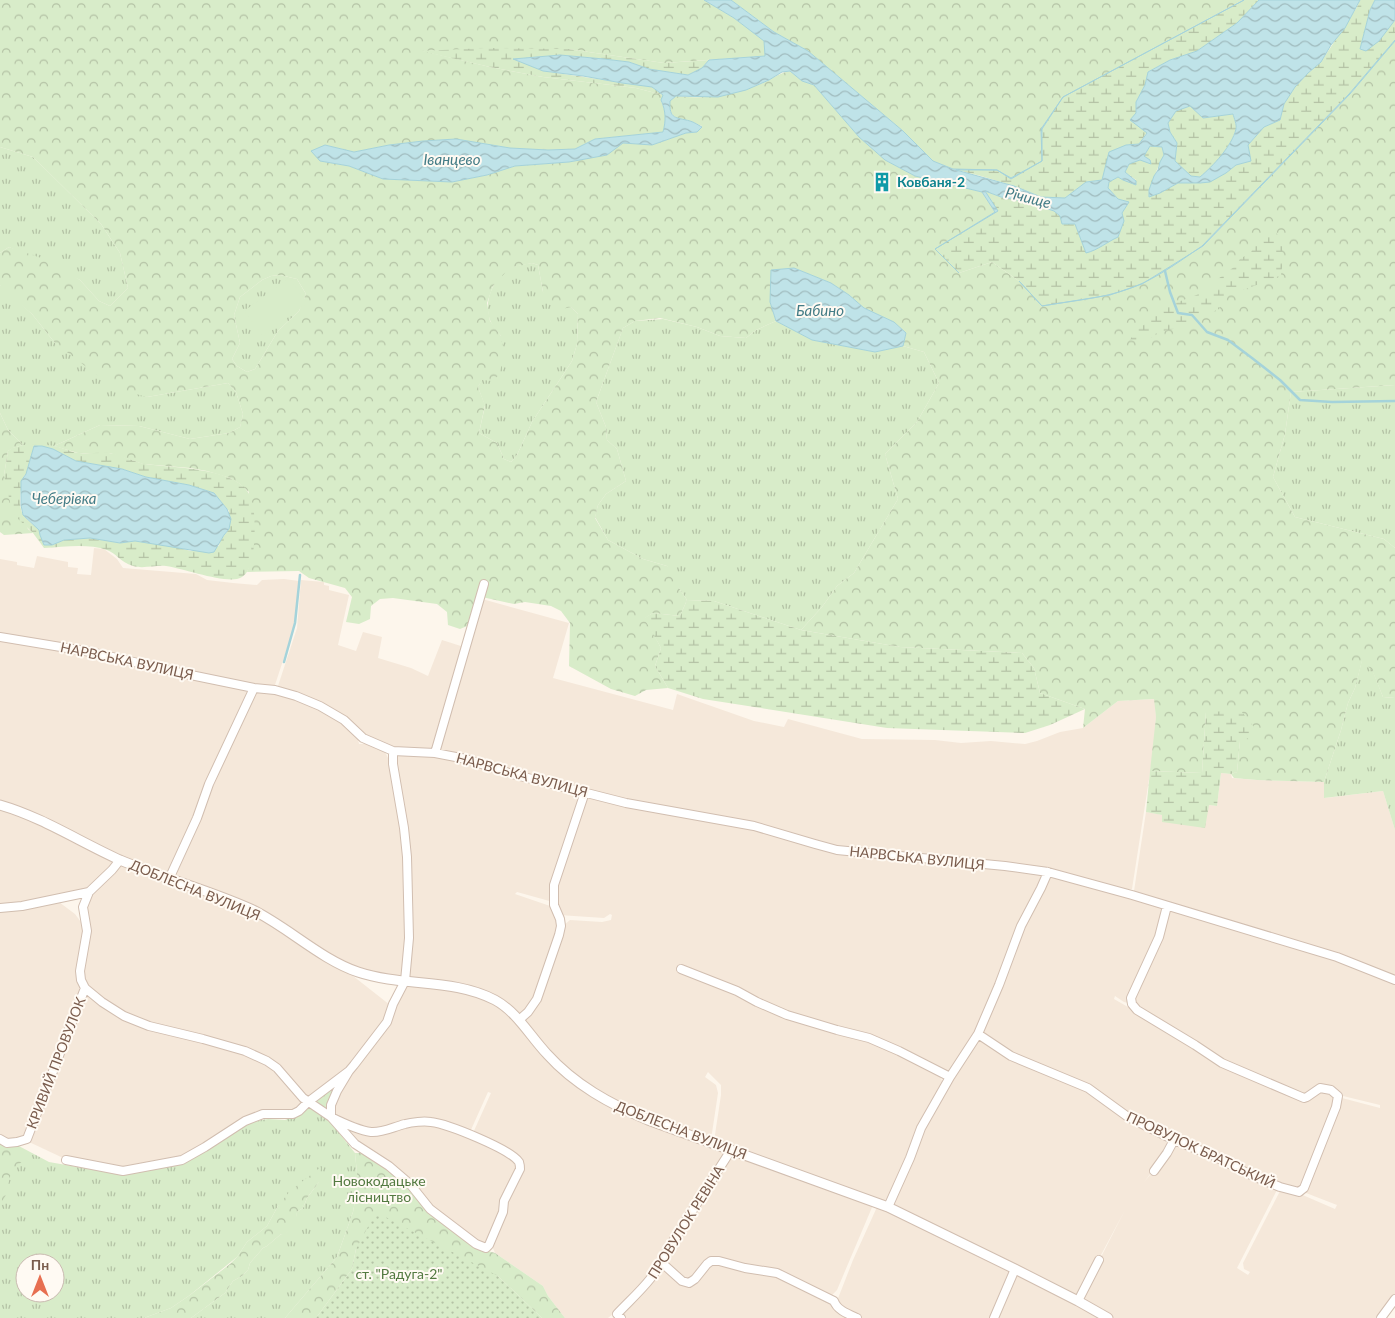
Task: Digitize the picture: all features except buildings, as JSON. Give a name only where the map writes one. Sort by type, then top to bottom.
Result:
[{"type":"street","points":[[434,753],[484,584]]},
{"type":"street","name":"НАРВСЬКА ВУЛИЦЯ","points":[[0,637],[91,652],[181,673],[254,688],[275,690],[320,706],[344,720],[363,738],[392,750],[434,753],[466,759],[512,774],[626,803],[754,826],[837,850],[997,865],[1048,872],[1132,895],[1337,957],[1395,980]]},
{"type":"street","points":[[169,878],[197,818],[209,784],[254,688]]},
{"type":"street","points":[[308,1102],[331,1117],[345,1124],[371,1132],[406,1124],[431,1122],[471,1134],[515,1158],[520,1164],[520,1169],[504,1201],[503,1212],[489,1245],[486,1248],[476,1244],[444,1221],[430,1208],[410,1184],[389,1166],[355,1144],[331,1117],[331,1105],[337,1091],[349,1071],[387,1022],[393,1004],[405,981],[409,938],[407,857],[392,750]]},
{"type":"street","points":[[519,1020],[528,1012],[537,999],[559,935],[561,926],[554,905],[554,885],[585,792]]},
{"type":"street","name":"ДОБЛЕСНА ВУЛИЦЯ","points":[[0,805],[26,814],[120,860],[251,910],[336,962],[357,972],[405,981],[438,984],[480,993],[503,1006],[519,1020],[548,1056],[568,1074],[592,1092],[618,1107],[640,1117],[888,1207],[1015,1269],[1108,1318]]},
{"type":"street","points":[[0,908],[22,906],[90,892],[120,860]]},
{"type":"street","points":[[888,1207],[921,1128],[950,1077],[978,1034],[1021,926],[1048,872]]},
{"type":"street","name":"КРИВИЙ ПРОВУЛОК","points":[[90,892],[83,907],[87,931],[80,971],[81,980],[85,988],[124,1016],[149,1026],[203,1039],[259,1057],[277,1068],[289,1084],[308,1102]]},
{"type":"street","name":"ПРОВУЛОК БРАТСЬКИЙ","points":[[978,1034],[1011,1056],[1088,1088],[1128,1117],[1174,1140],[1214,1156],[1253,1176],[1280,1187],[1298,1192],[1304,1188],[1336,1107],[1338,1096],[1331,1090],[1320,1088],[1307,1097],[1298,1096],[1222,1062],[1136,1010],[1132,1004],[1131,998],[1159,937],[1167,906]]},
{"type":"street","points":[[681,969],[737,990],[757,1002],[786,1015],[869,1038],[907,1054],[950,1077]]},
{"type":"street","name":"КРИВИЙ ПРОВУЛОК","points":[[0,1139],[7,1143],[26,1139],[85,988]]},
{"type":"street","points":[[66,1160],[124,1171],[182,1160],[245,1121],[263,1114],[293,1114],[299,1111],[349,1071]]},
{"type":"street","points":[[1154,1170],[1174,1140]]},
{"type":"street","name":"ПРОВУЛОК РЕВІНА","points":[[619,1316],[652,1278],[731,1150]]},
{"type":"street","points":[[1078,1301],[1098,1260]]},
{"type":"street","points":[[662,1263],[682,1281],[688,1283],[695,1279],[707,1264],[719,1261],[745,1268],[777,1273],[834,1300],[840,1310],[857,1318]]},
{"type":"street","points":[[994,1318],[1015,1269]]},
{"type":"street","points":[[1381,1318],[1395,1299]]},
{"type":"shaded area","points":[[94,548],[104,549],[117,559],[123,568],[196,574],[207,580],[257,585],[262,580],[284,579],[299,581],[294,627],[274,688],[0,636],[0,559],[34,568],[37,556],[68,562],[68,567],[78,568],[77,574],[91,575]]},
{"type":"shaded area","points":[[301,580],[324,582],[324,585],[329,586],[329,590],[349,595],[338,645],[356,651],[363,632],[382,637],[378,658],[411,668],[428,676],[442,640],[464,647],[436,741],[432,748],[424,751],[391,748],[357,730],[344,717],[277,689],[297,628]]},
{"type":"shaded area","points":[[482,599],[569,623],[553,678],[673,710],[677,694],[754,721],[784,727],[788,719],[862,739],[935,740],[961,743],[991,741],[1025,744],[1060,732],[1083,728],[1118,701],[1155,699],[1154,747],[1132,889],[1123,889],[1075,877],[837,847],[626,800],[438,751]]},
{"type":"shaded area","points":[[0,640],[118,660],[246,689],[248,697],[168,875],[122,858],[0,803]]},
{"type":"shaded area","points":[[256,691],[275,692],[309,703],[342,721],[357,735],[359,744],[374,744],[385,752],[391,764],[402,828],[407,939],[403,978],[355,969],[258,910],[171,877],[204,800]]},
{"type":"shaded area","points":[[402,752],[462,760],[582,794],[553,902],[517,892],[515,894],[553,907],[559,928],[538,993],[526,1012],[517,1015],[497,998],[410,978],[408,973],[411,938],[395,758]]},
{"type":"shaded area","points":[[1221,773],[1231,774],[1232,778],[1324,782],[1325,798],[1383,791],[1395,830],[1395,977],[1134,891],[1146,812],[1163,815],[1162,822],[1209,805],[1217,806]]},
{"type":"shaded area","points":[[586,796],[631,807],[752,828],[814,847],[842,853],[1021,871],[1041,875],[1041,881],[1020,925],[976,1033],[950,1074],[869,1036],[790,1014],[769,1006],[732,985],[679,966],[677,972],[737,993],[757,1005],[788,1018],[886,1047],[937,1072],[943,1082],[919,1127],[905,1166],[889,1196],[883,1203],[714,1141],[721,1085],[708,1072],[705,1077],[716,1085],[718,1093],[712,1133],[709,1139],[649,1117],[619,1104],[593,1089],[570,1072],[541,1043],[524,1022],[538,999],[564,925],[570,920],[602,922],[611,920],[612,915],[610,914],[604,918],[559,915],[556,906],[555,889],[571,834]]},
{"type":"shaded area","points":[[0,809],[30,819],[115,862],[89,891],[0,907]]},
{"type":"shaded area","points":[[122,865],[233,905],[255,915],[348,972],[390,1005],[384,1022],[349,1068],[311,1097],[303,1097],[267,1059],[134,1019],[90,991],[81,973],[85,909],[90,896]]},
{"type":"shaded area","points":[[1050,876],[1091,886],[1165,909],[1161,926],[1128,1003],[1115,996],[1114,999],[1222,1064],[1303,1100],[1319,1090],[1332,1092],[1335,1098],[1306,1182],[1298,1189],[1279,1184],[1139,1121],[1091,1088],[1011,1054],[980,1033],[1023,926]]},
{"type":"shaded area","points":[[59,902],[75,914],[86,929],[82,990],[25,1136],[7,1141],[0,1137],[0,909]]},
{"type":"shaded area","points":[[1167,910],[1336,958],[1395,983],[1395,1295],[1378,1318],[1114,1318],[1082,1300],[1125,1210],[1078,1298],[896,1208],[894,1199],[922,1128],[978,1036],[1089,1091],[1172,1139],[1144,1182],[1156,1171],[1175,1142],[1278,1188],[1237,1268],[1248,1275],[1250,1272],[1244,1269],[1243,1263],[1281,1189],[1298,1193],[1335,1209],[1337,1205],[1305,1191],[1342,1098],[1380,1108],[1380,1105],[1343,1096],[1336,1090],[1320,1086],[1306,1096],[1223,1061],[1142,1012],[1133,1000]]},
{"type":"shaded area","points":[[407,984],[478,996],[505,1010],[591,1095],[728,1152],[660,1263],[618,1310],[608,1318],[565,1318],[548,1296],[543,1286],[495,1253],[491,1243],[506,1200],[524,1162],[473,1133],[491,1093],[488,1092],[470,1132],[431,1120],[375,1131],[334,1119],[333,1103],[393,1010]]},
{"type":"shaded area","points":[[88,993],[123,1018],[237,1050],[274,1068],[303,1102],[300,1109],[292,1112],[270,1112],[184,1158],[124,1169],[61,1157],[27,1141],[85,994]]},
{"type":"shaded area","points":[[430,1123],[471,1136],[514,1159],[519,1168],[487,1245],[483,1245],[446,1221],[362,1147],[343,1126],[372,1135],[405,1126]]},
{"type":"shaded area","points":[[732,1153],[873,1205],[837,1290],[832,1295],[823,1295],[800,1282],[718,1259],[688,1281],[665,1265],[668,1251]]},
{"type":"shaded area","points":[[877,1207],[1011,1270],[993,1318],[861,1318],[840,1307],[837,1301]]},
{"type":"shaded area","points":[[717,1262],[777,1275],[828,1301],[851,1318],[622,1318],[622,1311],[663,1267],[687,1285],[708,1265]]},
{"type":"shaded area","points":[[1017,1273],[1102,1318],[995,1318]]},
{"type":"green space","points":[[0,0],[704,0],[734,18],[764,41],[765,56],[664,63],[568,49],[423,51],[543,77],[636,88],[663,95],[661,101],[665,112],[665,120],[663,132],[595,139],[575,149],[510,148],[456,139],[389,145],[354,152],[325,145],[320,161],[349,166],[383,179],[452,182],[487,175],[515,166],[569,162],[606,155],[623,143],[652,145],[686,133],[697,132],[702,126],[692,121],[677,118],[672,114],[670,101],[676,96],[707,97],[727,95],[747,89],[790,71],[802,81],[814,85],[859,137],[885,160],[915,176],[982,192],[995,212],[935,249],[959,273],[992,262],[1019,281],[1042,306],[1110,295],[1142,284],[1203,246],[1350,94],[1395,41],[1395,385],[1291,392],[1285,434],[1273,477],[1295,517],[1384,539],[1395,548],[1395,698],[1383,697],[1372,670],[1362,661],[1324,782],[1234,778],[1231,774],[1237,772],[1240,741],[1206,712],[1202,773],[1150,771],[1156,717],[1154,699],[1118,701],[1083,728],[1085,709],[1040,693],[1034,668],[1022,653],[900,647],[801,630],[822,607],[837,586],[854,573],[898,499],[885,454],[917,422],[939,383],[924,352],[903,346],[906,333],[894,322],[864,308],[831,283],[794,268],[770,302],[776,321],[756,330],[746,338],[720,336],[697,327],[660,318],[635,321],[623,328],[596,402],[606,427],[607,440],[617,449],[626,481],[606,494],[598,505],[595,518],[608,540],[643,559],[667,566],[678,574],[679,588],[687,600],[680,616],[653,613],[645,618],[661,648],[655,666],[668,688],[646,690],[635,696],[611,689],[569,666],[570,623],[561,611],[551,606],[525,602],[514,604],[482,597],[472,624],[460,629],[448,625],[447,612],[437,604],[393,598],[380,599],[371,606],[370,619],[359,624],[346,622],[352,597],[345,588],[309,578],[299,571],[247,572],[251,561],[249,492],[240,484],[230,478],[207,471],[143,464],[110,453],[78,453],[54,446],[100,425],[139,426],[190,439],[229,433],[240,427],[243,414],[236,392],[228,383],[147,397],[114,388],[55,343],[32,314],[3,290],[0,285],[0,253],[9,247],[47,260],[80,280],[99,301],[110,306],[128,288],[120,253],[101,224],[33,157],[0,147]],"holes":[[[532,263],[538,265],[546,301],[562,309],[571,307],[578,314],[577,344],[572,361],[532,422],[517,455],[511,462],[504,459],[497,443],[479,433],[485,405],[478,387],[482,380],[492,381],[499,375],[504,356],[501,336],[490,321],[487,303],[493,286],[506,272],[514,267]],[[280,275],[297,279],[306,294],[299,311],[278,331],[255,369],[247,372],[237,366],[232,359],[240,343],[234,315],[240,297],[262,280]]]},
{"type":"green space","points":[[731,0],[1243,0],[1063,97],[1041,129],[1042,161],[1011,179],[997,170],[953,169],[933,161],[903,131],[808,51],[774,32]]},
{"type":"green space","points":[[1244,0],[1259,0],[1237,23],[1197,51],[1170,60],[1148,72],[1145,85],[1136,102],[1136,113],[1147,132],[1139,144],[1126,145],[1102,180],[1086,182],[1065,198],[1041,197],[1014,186],[953,169],[997,170],[1011,179],[1042,161],[1042,129],[1063,97]]},
{"type":"green space","points":[[1360,0],[1375,0],[1370,10],[1360,50],[1379,41],[1395,18],[1395,41],[1349,94],[1202,246],[1158,275],[1119,292],[1042,306],[1019,281],[992,262],[959,273],[935,249],[997,211],[985,191],[1054,211],[1075,224],[1086,252],[1090,251],[1118,236],[1123,221],[1122,213],[1128,202],[1118,199],[1108,188],[1109,182],[1118,177],[1123,180],[1136,180],[1125,172],[1129,164],[1141,158],[1150,146],[1162,147],[1164,155],[1155,175],[1149,196],[1160,193],[1178,183],[1200,183],[1226,173],[1236,165],[1250,161],[1248,145],[1264,127],[1280,120],[1284,104],[1295,87],[1321,62]]},
{"type":"green space","points":[[486,48],[568,49],[664,63],[709,60],[702,68],[688,75],[649,69],[629,62],[604,59],[560,55],[515,59],[543,71],[652,87],[663,95],[636,88],[543,77],[421,51]]},
{"type":"green space","points":[[1190,106],[1203,118],[1233,114],[1236,126],[1234,136],[1226,149],[1216,162],[1200,177],[1191,176],[1175,161],[1177,143],[1170,132],[1168,123],[1176,111]]},
{"type":"green space","points":[[0,147],[33,157],[101,224],[120,253],[128,288],[110,306],[99,301],[80,280],[9,247],[0,253]]},
{"type":"green space","points":[[1274,231],[1282,239],[1283,259],[1281,275],[1224,296],[1219,309],[1173,329],[1160,332],[1145,342],[1130,340],[1135,332],[1165,307],[1210,289],[1240,259],[1251,252],[1257,241]]},
{"type":"green space","points":[[532,263],[538,265],[543,292],[571,307],[578,314],[577,344],[572,361],[532,422],[517,455],[511,462],[504,459],[497,443],[479,433],[485,406],[478,387],[501,336],[492,324],[488,313],[489,297],[492,289],[500,276],[506,271],[515,266]]},
{"type":"green space","points":[[280,275],[297,279],[306,294],[299,311],[278,331],[255,369],[247,372],[237,366],[232,359],[240,343],[234,315],[240,297],[262,280]]},
{"type":"green space","points":[[289,278],[307,303],[263,336],[244,311]]},
{"type":"green space","points":[[0,285],[32,314],[55,343],[147,397],[228,383],[236,392],[243,414],[240,427],[229,433],[190,439],[139,426],[100,425],[54,446],[23,445],[8,430],[0,413]]},
{"type":"green space","points":[[663,319],[697,327],[720,336],[746,338],[756,330],[776,321],[812,340],[875,352],[903,346],[924,352],[939,383],[917,422],[885,454],[898,499],[854,573],[837,586],[822,607],[801,630],[714,601],[687,600],[667,566],[643,559],[608,540],[595,517],[598,505],[606,494],[626,481],[617,449],[607,440],[606,427],[596,402],[623,328],[635,321]]},
{"type":"green space","points":[[1395,385],[1395,548],[1384,539],[1295,517],[1273,477],[1285,434],[1291,392]]},
{"type":"green space","points":[[0,413],[8,430],[23,445],[8,451],[4,475],[28,529],[33,533],[4,535],[0,532]]},
{"type":"green space","points":[[23,445],[46,445],[79,453],[109,453],[145,464],[201,470],[229,478],[240,484],[251,497],[255,532],[252,560],[248,570],[242,577],[237,579],[221,579],[166,566],[133,566],[110,551],[99,548],[76,546],[44,548],[12,511],[4,475],[8,451]],"holes":[[[34,446],[53,449],[76,461],[122,469],[146,477],[189,485],[214,493],[229,511],[229,529],[220,541],[219,546],[191,551],[135,541],[120,543],[90,538],[64,540],[52,545],[40,535],[40,530],[24,516],[20,502],[23,480]]]},
{"type":"green space","points":[[687,600],[714,601],[801,630],[900,647],[1022,653],[1034,668],[1040,693],[1085,709],[1050,725],[1025,733],[887,728],[703,699],[668,688],[655,666],[661,648],[644,618],[653,613],[680,616]]},
{"type":"green space","points":[[1362,660],[1372,669],[1383,697],[1395,698],[1395,830],[1383,791],[1324,798],[1324,782],[1348,703],[1355,688]]},
{"type":"green space","points":[[1241,711],[1254,727],[1251,737],[1240,741],[1237,772],[1231,774],[1221,773],[1217,806],[1209,805],[1205,828],[1162,822],[1162,815],[1146,812],[1150,771],[1202,773],[1206,712]]},
{"type":"green space","points":[[332,1087],[336,1090],[328,1119],[355,1153],[358,1184],[353,1212],[337,1257],[285,1318],[191,1318],[225,1293],[233,1281],[248,1270],[250,1263],[263,1248],[281,1234],[284,1235],[295,1222],[297,1212],[303,1208],[307,1198],[319,1182],[278,1206],[267,1226],[247,1242],[237,1257],[171,1308],[144,1318],[0,1318],[0,1142],[17,1145],[49,1162],[123,1175],[183,1163],[250,1122],[268,1119],[285,1120],[301,1114],[314,1100]]},
{"type":"green space","points":[[0,1146],[5,1149],[16,1147],[23,1150],[22,1162],[12,1172],[6,1195],[0,1206]]},
{"type":"green space","name":"Новокодацьке лісництво","points":[[355,1153],[365,1153],[387,1166],[409,1185],[429,1212],[484,1250],[495,1253],[543,1286],[548,1296],[565,1318],[542,1318],[498,1276],[356,1249],[352,1269],[316,1318],[285,1318],[337,1257],[353,1212],[358,1184]]},
{"type":"green space","name":"Новокодацьке лісництво","points":[[321,1167],[319,1182],[307,1198],[303,1208],[297,1212],[296,1222],[284,1236],[281,1234],[263,1248],[250,1263],[248,1270],[233,1281],[225,1293],[191,1318],[144,1318],[171,1308],[230,1264],[247,1242],[267,1226],[278,1206],[290,1191]]},
{"type":"green space","name":"ст. \"Радуга-2\"","points":[[376,1212],[498,1276],[542,1318],[316,1318],[352,1269],[356,1249]]},
{"type":"water","points":[[704,0],[731,0],[774,32],[808,51],[903,131],[933,161],[953,169],[997,170],[956,170],[1014,186],[1041,197],[1065,198],[1086,182],[1102,180],[1109,152],[1126,145],[1139,144],[1147,133],[1130,120],[1136,113],[1136,102],[1145,85],[1148,72],[1170,60],[1197,51],[1237,23],[1259,0],[1360,0],[1345,28],[1331,45],[1321,62],[1295,87],[1284,104],[1280,120],[1264,127],[1248,145],[1251,161],[1236,165],[1210,182],[1178,183],[1149,197],[1149,190],[1154,176],[1164,155],[1162,147],[1150,146],[1144,156],[1150,160],[1151,164],[1140,160],[1129,164],[1125,172],[1136,181],[1136,185],[1118,177],[1109,182],[1108,188],[1118,199],[1129,202],[1122,213],[1124,221],[1118,237],[1086,253],[1075,224],[1062,224],[1060,216],[1054,211],[985,191],[998,211],[935,249],[995,212],[982,192],[915,176],[885,160],[859,137],[814,85],[802,81],[790,71],[782,72],[746,90],[718,97],[676,96],[670,101],[672,115],[692,121],[702,127],[697,132],[686,133],[652,145],[623,143],[607,155],[569,162],[515,166],[487,175],[452,182],[383,179],[349,166],[320,161],[311,151],[325,145],[354,152],[389,145],[456,139],[510,148],[575,149],[595,139],[663,132],[665,112],[661,100],[663,95],[652,87],[543,71],[513,59],[560,55],[604,59],[629,62],[649,69],[688,75],[702,68],[709,60],[765,56],[764,41],[734,18]],"holes":[[[1190,106],[1203,118],[1233,114],[1236,129],[1231,142],[1211,167],[1200,177],[1191,176],[1175,161],[1177,143],[1170,132],[1168,123],[1176,111]]]},
{"type":"water","points":[[1375,0],[1395,0],[1395,20],[1379,41],[1366,51],[1360,49],[1370,10]]},
{"type":"water","points":[[1395,40],[1350,94],[1203,246],[1193,252],[1202,246],[1349,94]]},
{"type":"water","points":[[1063,97],[1042,129],[1042,161],[1041,129]]},
{"type":"water","points":[[1042,161],[1011,179],[997,170],[1011,178]]},
{"type":"water","points":[[1193,252],[1166,270],[1146,281]]},
{"type":"water","name":"Бабино","points":[[794,268],[831,283],[864,308],[894,322],[906,333],[903,346],[875,352],[812,340],[776,321],[770,302],[771,270]]},
{"type":"water","name":"Чеберівка","points":[[34,446],[53,449],[76,461],[122,469],[146,477],[189,485],[214,493],[227,509],[231,519],[229,529],[214,552],[209,553],[135,541],[120,543],[90,538],[64,540],[52,545],[44,545],[39,530],[23,515],[21,505],[21,481],[26,474]]},
{"type":"waterway","points":[[1165,271],[1178,313],[1192,315],[1207,332],[1228,340],[1280,380],[1300,400],[1332,402],[1395,401]]},
{"type":"waterway","points":[[284,662],[295,623],[300,575]]},
{"type":"place","name":"Ковбаня-2","points":[[882,182]]},
{"type":"water label","name":"Іванцево","points":[[452,160]]},
{"type":"water label","name":"Річище","points":[[1028,198]]}]
